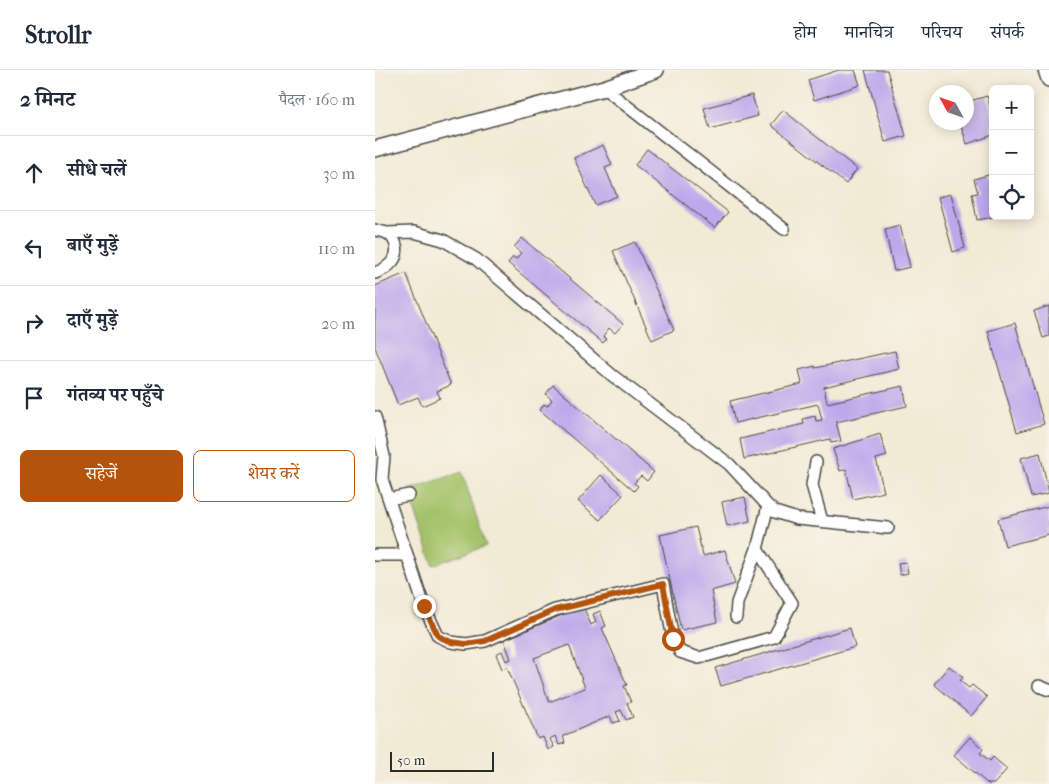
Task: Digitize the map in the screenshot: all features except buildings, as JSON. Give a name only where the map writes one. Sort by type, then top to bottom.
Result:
[{"type":"street","points":[[375,149],[604,88],[656,70]]},
{"type":"street","points":[[1047,70],[1049,79]]},
{"type":"street","points":[[604,88],[784,229]]},
{"type":"street","points":[[375,230],[387,233],[414,232],[443,240],[476,259],[613,376],[729,464],[775,512],[797,519],[888,528]]},
{"type":"street","points":[[375,273],[380,272],[393,262],[397,254],[394,240],[387,233]]},
{"type":"street","points":[[375,417],[383,456],[378,482],[389,499],[424,606],[438,636],[451,642],[466,644],[485,641],[555,610],[663,584],[673,639],[680,652],[699,658],[774,637],[792,603],[757,549]]},
{"type":"street","points":[[816,462],[812,485],[822,521]]},
{"type":"street","points":[[389,499],[409,495]]},
{"type":"street","points":[[736,617],[737,603],[757,549],[768,506]]},
{"type":"street","points":[[375,555],[407,556]]},
{"type":"green space","points":[[462,472],[486,546],[433,565],[408,490]]},
{"type":"route","points":[[424,606],[438,636],[451,642],[466,644],[485,641],[555,610],[663,584],[673,639]]}]
